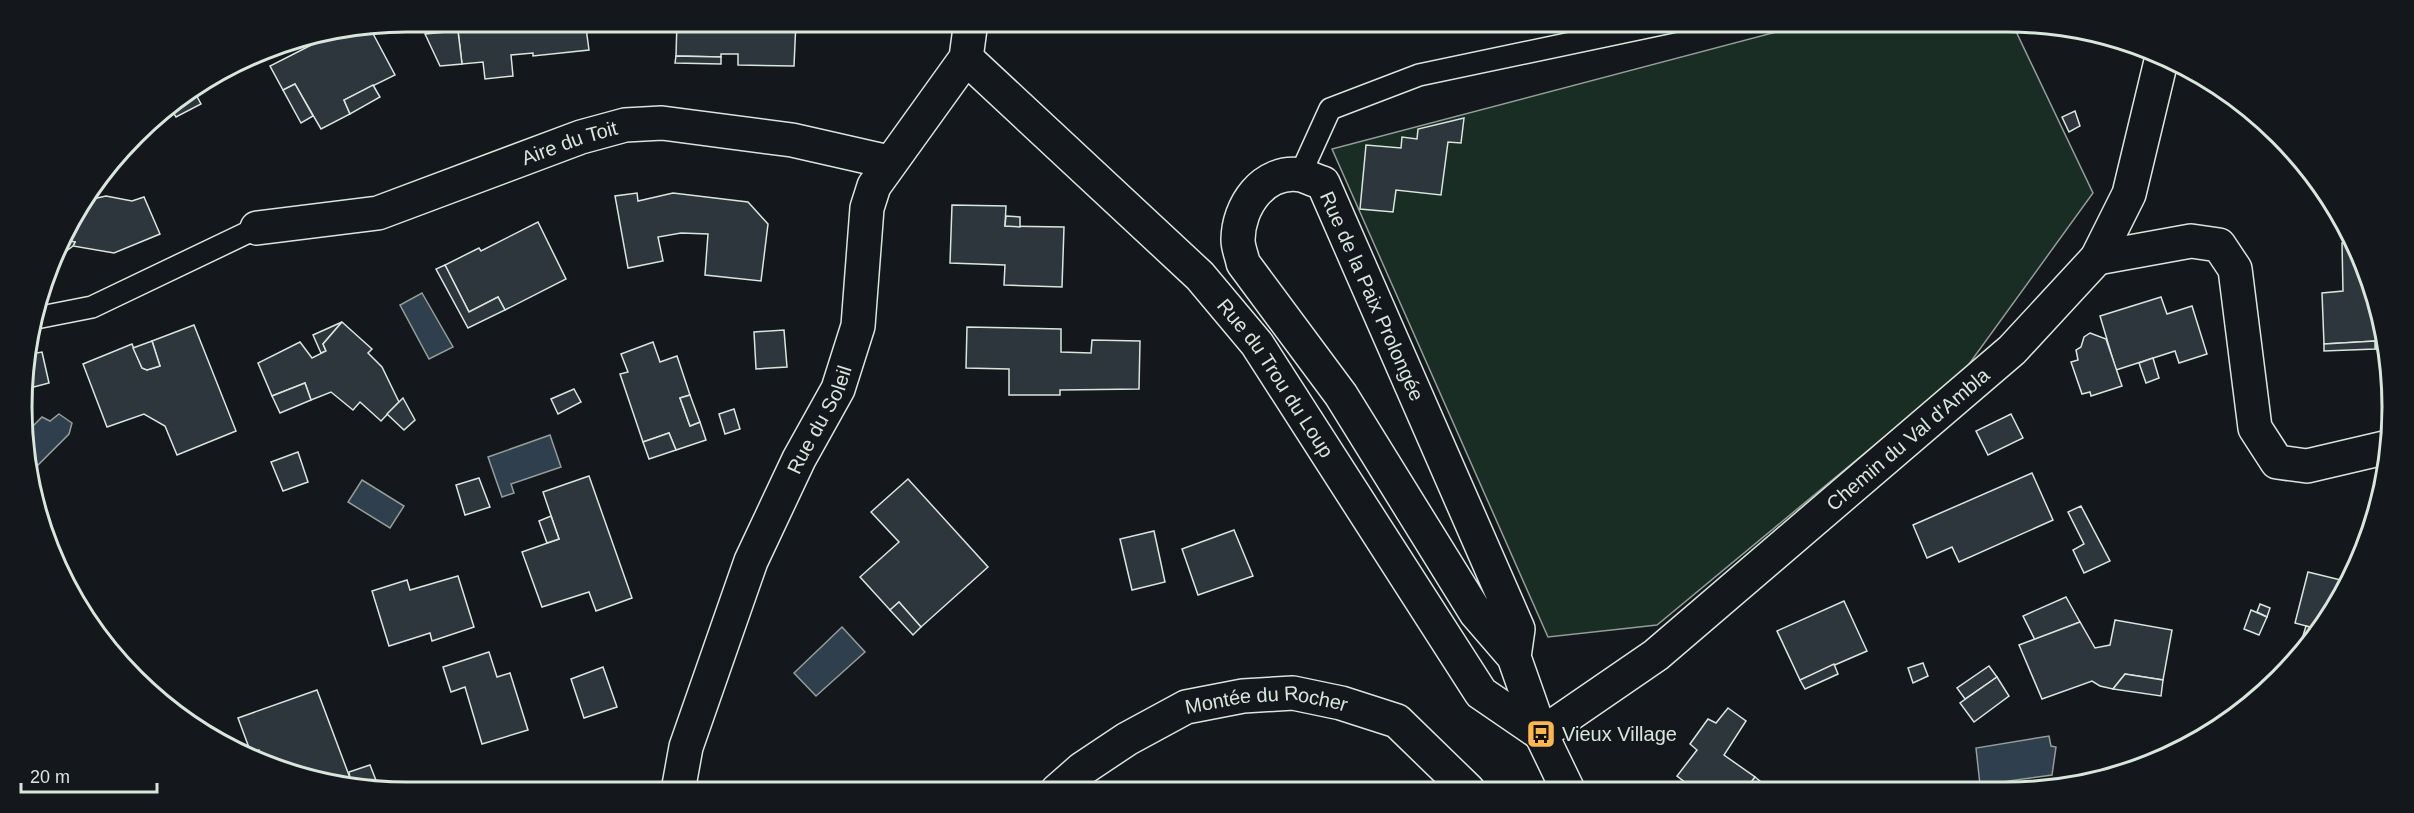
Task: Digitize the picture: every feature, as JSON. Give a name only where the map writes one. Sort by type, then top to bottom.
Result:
[{"type":"street","points":[[966,58],[970,32]]},
{"type":"street","name":"Rue du Soleil","points":[[680,782],[687,747],[751,561],[799,459],[838,389],[858,326],[867,208],[874,186],[888,162],[966,58]]},
{"type":"street","name":"Rue du Trou du Loup","points":[[966,58],[1200,276],[1250,335],[1481,693],[1541,734]]},
{"type":"street","name":"Chemin du Val d'Ambla","points":[[1541,734],[1656,655],[2012,350],[2097,258],[2129,194],[2160,64]]},
{"type":"street","name":"Aire du Toit","points":[[258,228],[378,213],[581,137],[625,125],[662,123],[792,140],[888,162]]},
{"type":"street","name":"Rue de la Paix Prolongée","points":[[1514,657],[1518,630],[1323,183],[1300,175],[1277,178],[1256,189],[1243,211],[1238,241],[1243,263],[1341,395],[1476,613],[1514,657],[1541,734],[1564,782]]},
{"type":"street","points":[[2097,258],[2191,241],[2219,245],[2235,269],[2255,428],[2277,462],[2307,466],[2380,449]]},
{"type":"street","name":"Montée du Rocher","points":[[1067,782],[1082,769],[1127,739],[1186,707],[1243,696],[1293,693],[1341,703],[1397,721],[1460,782]]},
{"type":"lane","points":[[1300,175],[1330,109],[1419,75],[1624,32]]},
{"type":"lane","points":[[42,317],[92,307],[258,228]]},
{"type":"green space","points":[[1776,32],[2016,32],[2093,193],[1964,371],[1657,625],[1548,637],[1332,149]]},
{"type":"water","points":[[422,293],[453,347],[429,359],[400,305]]},
{"type":"water","points":[[59,414],[72,423],[69,434],[37,466],[32,427],[42,417],[50,421]]},
{"type":"water","points":[[550,435],[561,467],[511,484],[514,493],[502,497],[488,457]]},
{"type":"water","points":[[362,480],[404,506],[390,528],[348,502]]},
{"type":"water","points":[[842,627],[865,652],[816,696],[794,673]]},
{"type":"water","points":[[2049,736],[2051,746],[2056,747],[2052,775],[2002,782],[1980,782],[1976,748]]},
{"type":"building","points":[[458,32],[587,32],[589,50],[533,56],[533,53],[511,55],[513,76],[485,79],[483,62],[462,64]]},
{"type":"building","points":[[458,32],[462,64],[440,66],[425,34]]},
{"type":"building","points":[[677,32],[796,32],[794,66],[738,65],[738,54],[721,54],[721,57],[676,56]]},
{"type":"building","points":[[373,33],[395,75],[344,100],[350,114],[321,129],[295,84],[283,90],[270,66],[316,43]]},
{"type":"building","points":[[676,56],[721,57],[721,64],[675,63]]},
{"type":"building","points":[[295,84],[313,116],[301,123],[283,90]]},
{"type":"building","points":[[373,85],[380,97],[350,114],[344,100]]},
{"type":"building","points":[[197,96],[201,104],[176,117],[173,113]]},
{"type":"building","points":[[2075,111],[2080,126],[2069,132],[2062,117]]},
{"type":"building","points":[[1464,118],[1461,143],[1448,142],[1441,195],[1396,190],[1393,212],[1360,209],[1366,145],[1401,148],[1402,137],[1417,139],[1418,129]]},
{"type":"building","points":[[637,193],[638,201],[673,193],[748,202],[768,224],[761,281],[705,275],[708,234],[681,233],[658,237],[663,261],[628,268],[615,196]]},
{"type":"building","points":[[106,196],[132,201],[144,197],[160,234],[114,253],[73,246],[75,242],[70,241],[95,199]]},
{"type":"building","points":[[952,205],[1006,206],[1005,226],[1064,227],[1062,287],[1004,285],[1005,265],[950,263]]},
{"type":"building","points":[[1006,216],[1020,217],[1020,227],[1005,226]]},
{"type":"building","points":[[538,222],[566,279],[505,310],[498,297],[469,312],[445,265],[479,248],[481,251]]},
{"type":"building","points":[[70,241],[75,242],[65,252]]},
{"type":"building","points":[[2342,243],[2345,243],[2363,286],[2378,349],[2375,349],[2375,341],[2324,344],[2322,293],[2343,291]]},
{"type":"building","points":[[445,265],[469,312],[498,297],[505,310],[468,328],[436,269]]},
{"type":"building","points":[[2161,297],[2167,314],[2192,306],[2207,354],[2179,363],[2175,351],[2116,370],[2100,316]]},
{"type":"building","points":[[342,322],[323,344],[326,351],[321,353],[313,335]]},
{"type":"building","points":[[342,322],[372,349],[368,353],[382,367],[399,402],[381,421],[360,402],[353,410],[331,392],[311,400],[305,383],[272,396],[258,363],[300,342],[312,358],[326,351],[323,344]]},
{"type":"building","points":[[194,325],[236,431],[177,455],[165,426],[144,414],[107,427],[83,364],[132,344],[142,368],[147,370],[160,366],[152,341]]},
{"type":"building","points":[[967,327],[1061,329],[1061,352],[1091,353],[1092,340],[1140,341],[1139,389],[1060,390],[1060,395],[1009,395],[1009,369],[966,368]]},
{"type":"building","points":[[784,330],[787,367],[756,369],[754,332]]},
{"type":"building","points":[[2090,333],[2106,339],[2122,386],[2091,396],[2090,392],[2082,394],[2071,362],[2078,360],[2076,350],[2081,347],[2084,337]]},
{"type":"building","points":[[152,341],[160,366],[147,370],[142,368],[133,348]]},
{"type":"building","points":[[2375,341],[2375,349],[2324,351],[2324,344]]},
{"type":"building","points":[[653,342],[660,362],[677,356],[690,395],[680,398],[690,426],[700,422],[706,440],[676,450],[669,433],[643,442],[620,374],[628,372],[621,354]]},
{"type":"building","points":[[42,352],[49,383],[32,387],[32,382],[36,353]]},
{"type":"building","points":[[2153,358],[2159,378],[2146,383],[2139,363]]},
{"type":"building","points":[[305,383],[311,400],[280,413],[272,396]]},
{"type":"building","points":[[574,389],[581,402],[558,414],[551,399]]},
{"type":"building","points":[[690,395],[700,422],[690,426],[680,398]]},
{"type":"building","points":[[403,398],[415,420],[404,430],[387,414]]},
{"type":"building","points":[[734,409],[740,429],[725,434],[719,414]]},
{"type":"building","points":[[2011,414],[2023,438],[1988,455],[1976,431]]},
{"type":"building","points":[[669,433],[676,450],[649,459],[643,442]]},
{"type":"building","points":[[298,452],[308,482],[283,491],[271,462]]},
{"type":"building","points":[[2032,473],[2053,520],[1959,562],[1952,547],[1927,558],[1913,525]]},
{"type":"building","points":[[589,476],[632,598],[596,611],[589,592],[542,607],[522,552],[559,539],[543,492]]},
{"type":"building","points":[[479,478],[490,507],[465,515],[456,485]]},
{"type":"building","points":[[908,479],[988,567],[921,627],[899,602],[890,610],[860,577],[899,542],[871,512]]},
{"type":"building","points":[[2081,506],[2110,561],[2084,573],[2073,550],[2084,544],[2068,512]]},
{"type":"building","points":[[551,516],[559,539],[547,543],[539,521]]},
{"type":"building","points":[[1234,530],[1253,576],[1198,595],[1182,549]]},
{"type":"building","points":[[1154,531],[1165,582],[1132,590],[1120,539]]},
{"type":"building","points":[[2308,572],[2340,580],[2310,627],[2295,623]]},
{"type":"building","points":[[458,576],[474,627],[432,641],[430,633],[389,646],[372,591],[407,580],[410,590]]},
{"type":"building","points":[[2066,597],[2080,622],[2035,640],[2023,616]]},
{"type":"building","points":[[1844,601],[1867,651],[1800,680],[1777,631]]},
{"type":"building","points":[[899,602],[921,627],[913,635],[890,610]]},
{"type":"building","points":[[2260,604],[2270,608],[2267,617],[2257,612]]},
{"type":"building","points":[[2251,610],[2267,617],[2259,635],[2244,629]]},
{"type":"building","points":[[2115,620],[2172,630],[2163,680],[2125,674],[2113,689],[2100,686],[2092,681],[2042,699],[2019,645],[2080,622],[2095,648],[2110,645]]},
{"type":"building","points":[[2306,626],[2310,627],[2304,636]]},
{"type":"building","points":[[489,652],[497,677],[510,673],[528,730],[482,744],[465,687],[451,692],[443,667]]},
{"type":"building","points":[[1923,663],[1928,676],[1913,683],[1908,668]]},
{"type":"building","points":[[1834,664],[1838,674],[1805,689],[1800,680]]},
{"type":"building","points":[[1989,666],[1997,677],[1965,699],[1957,688]]},
{"type":"building","points":[[603,667],[617,707],[584,718],[571,679]]},
{"type":"building","points":[[2125,674],[2163,680],[2161,696],[2113,689]]},
{"type":"building","points":[[1997,677],[2009,696],[1974,722],[1960,703]]},
{"type":"building","points":[[317,690],[349,777],[309,769],[249,746],[238,718]]},
{"type":"building","points":[[1728,708],[1746,721],[1724,755],[1755,777],[1751,782],[1685,782],[1677,776],[1697,750],[1690,744],[1708,719],[1716,723]]},
{"type":"building","points":[[370,765],[376,780],[350,777],[349,772]]},
{"type":"building","points":[[1755,777],[1761,782],[1751,782]]},
{"type":"place","name":"Vieux Village","points":[[1541,734]]}]
